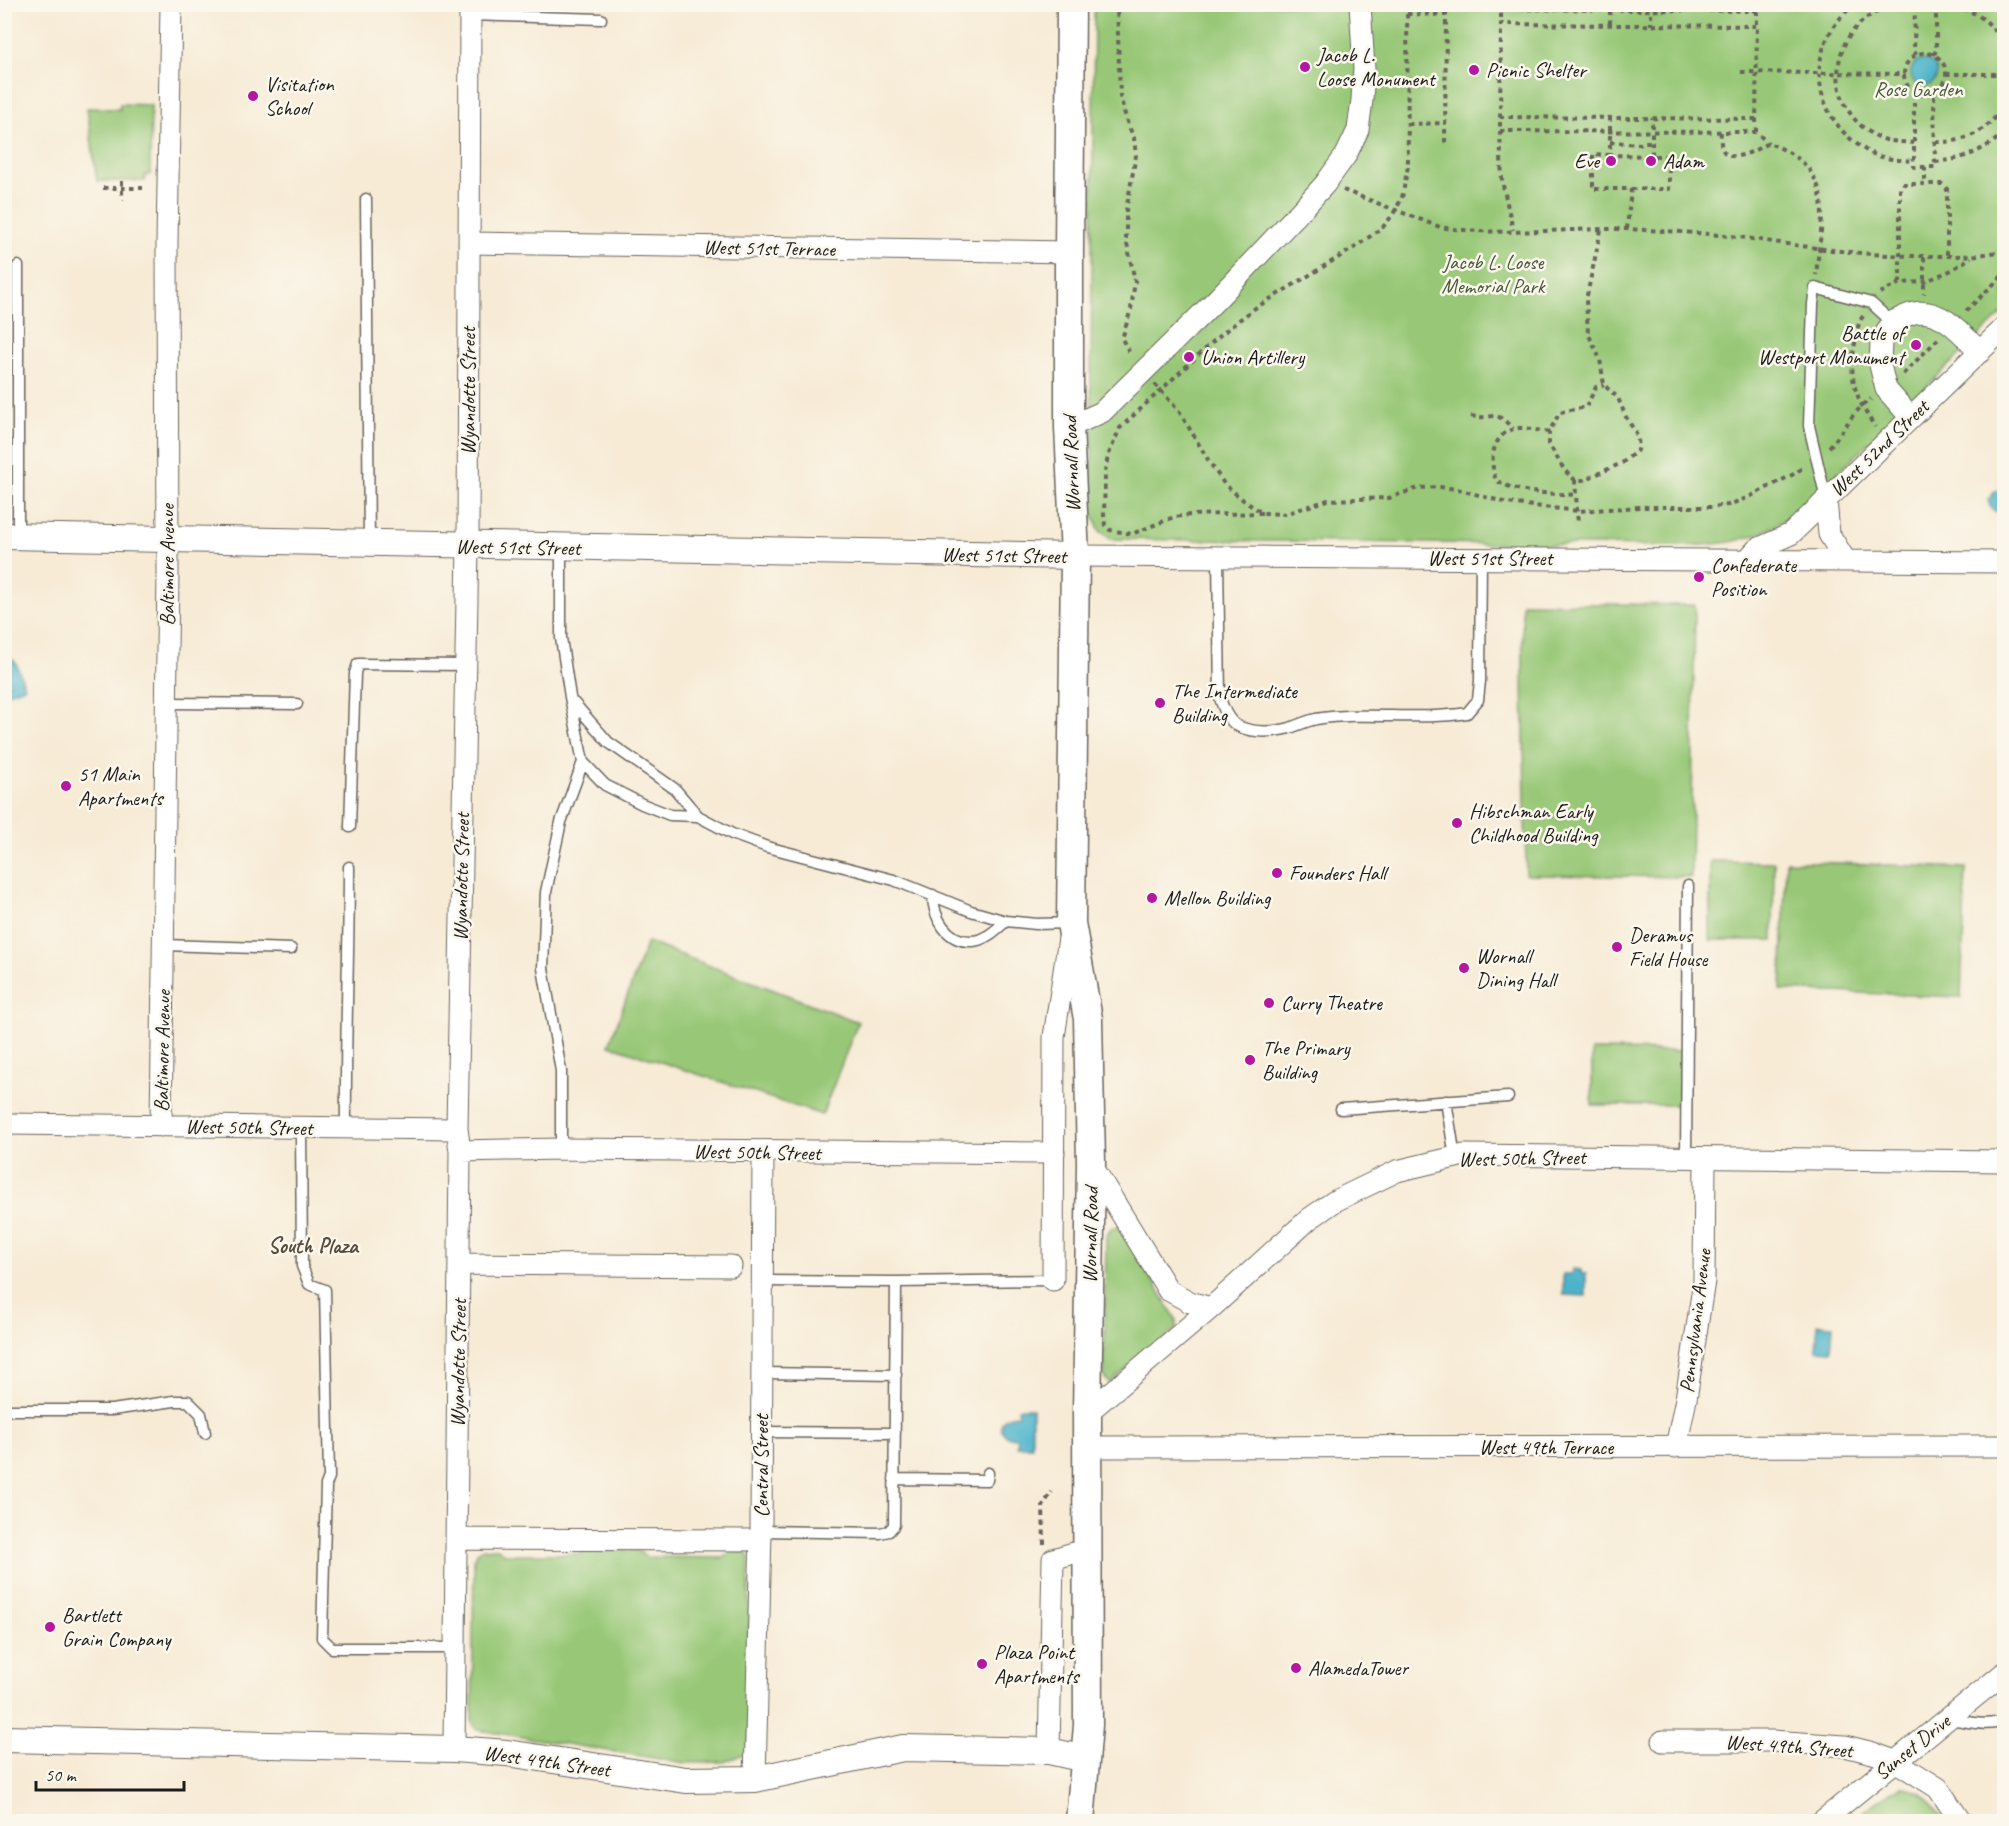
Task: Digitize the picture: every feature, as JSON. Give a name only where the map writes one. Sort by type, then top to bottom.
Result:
[{"type":"main road","name":"Wornall Road","points":[[1071,4],[1069,427],[1075,556],[1071,923],[1088,1019],[1090,1163],[1087,1413],[1088,1725],[1080,1821]]},
{"type":"street","name":"Baltimore Avenue","points":[[161,1126],[166,702],[167,244],[171,4]]},
{"type":"street","points":[[1069,427],[1102,412],[1145,371],[1217,299],[1325,184],[1346,155],[1358,130],[1364,69],[1360,4]]},
{"type":"street","name":"Wyandotte Street","points":[[454,1749],[460,1151],[457,1129],[468,546],[470,10]]},
{"type":"street","name":"West 51st Terrace","points":[[469,243],[1069,252]]},
{"type":"street","points":[[1911,418],[1886,388],[1880,364],[1881,342],[1892,322],[1914,313],[1924,313],[1952,323],[1980,352]]},
{"type":"street","name":"West 52nd Street","points":[[1748,559],[1757,549],[1791,534],[2004,328]]},
{"type":"street","points":[[1826,499],[1829,534],[1845,560]]},
{"type":"street","name":"West 51st Street","points":[[11,536],[1075,556],[2004,562]]},
{"type":"street","name":"Wornall Road","points":[[1053,1280],[1054,1037],[1071,923]]},
{"type":"street","name":"West 50th Street","points":[[4,1124],[457,1129]]},
{"type":"street","name":"West 50th Street","points":[[460,1151],[561,1149],[1054,1153]]},
{"type":"street","name":"Central Street","points":[[755,1779],[761,1535],[763,1152]]},
{"type":"street","name":"West 50th Street","points":[[1087,1413],[1211,1308],[1310,1219],[1335,1201],[1397,1171],[1464,1155],[2004,1161]]},
{"type":"street","name":"Pennsylvania Avenue","points":[[1676,1447],[1686,1399],[1704,1281],[1695,1158]]},
{"type":"street","points":[[1090,1163],[1168,1290],[1190,1302],[1211,1308]]},
{"type":"street","points":[[459,1264],[731,1266]]},
{"type":"street","name":"West 49th Terrace","points":[[1087,1447],[2004,1446]]},
{"type":"street","points":[[456,1539],[761,1535]]},
{"type":"street","points":[[1048,1751],[1053,1559],[1087,1549]]},
{"type":"street","name":"Sunset Drive","points":[[1821,1821],[2004,1673]]},
{"type":"street","name":"West 49th Street","points":[[4,1739],[454,1749],[507,1753],[686,1780],[755,1779],[903,1748],[1048,1751],[1085,1759]]},
{"type":"street","name":"West 49th Street","points":[[1663,1741],[1772,1741],[1845,1746],[1895,1761],[1938,1788],[1961,1821]]},
{"type":"lane","points":[[470,10],[601,19]]},
{"type":"lane","points":[[366,199],[369,544]]},
{"type":"lane","points":[[11,536],[18,266]]},
{"type":"lane","points":[[1826,499],[1809,426],[1815,288],[1871,303],[1892,322]]},
{"type":"lane","points":[[561,547],[561,638],[583,762],[561,822],[546,891],[543,968],[561,1071],[561,1149]]},
{"type":"lane","points":[[1218,557],[1220,698],[1225,712],[1237,727],[1262,732],[1287,729],[1313,720],[1346,716],[1446,717],[1467,713],[1478,700],[1480,681],[1481,558]]},
{"type":"lane","points":[[350,827],[355,673],[358,664],[465,664]]},
{"type":"lane","points":[[570,697],[582,715],[608,742],[675,789],[698,816],[732,834],[767,847],[894,880],[970,911],[1006,921],[1036,924],[1071,923]]},
{"type":"lane","points":[[166,702],[297,704]]},
{"type":"lane","points":[[583,762],[605,785],[642,804],[670,815],[698,816]]},
{"type":"lane","points":[[346,1128],[345,1031],[348,985],[349,867]]},
{"type":"lane","points":[[1688,886],[1695,1158]]},
{"type":"lane","points":[[933,895],[933,908],[940,923],[953,937],[973,941],[990,935],[1006,921]]},
{"type":"lane","points":[[163,945],[291,948]]},
{"type":"lane","points":[[1341,1109],[1508,1097]]},
{"type":"lane","points":[[1446,1101],[1455,1157]]},
{"type":"lane","points":[[301,1127],[302,1266],[309,1284],[325,1290],[329,1477],[326,1485],[322,1638],[332,1648],[455,1648]]},
{"type":"lane","points":[[762,1281],[1053,1280]]},
{"type":"lane","points":[[761,1535],[880,1533],[889,1531],[894,1525],[896,1282]]},
{"type":"lane","points":[[762,1373],[896,1375]]},
{"type":"lane","points":[[4,1410],[112,1410],[188,1401],[201,1414],[205,1433]]},
{"type":"lane","points":[[762,1432],[895,1433]]},
{"type":"lane","points":[[894,1479],[987,1480],[988,1473]]},
{"type":"lane","points":[[1948,1719],[1990,1724],[1997,1724],[2004,1720]]},
{"type":"path","points":[[1117,4],[1119,96],[1134,138],[1136,155],[1126,211],[1125,239],[1135,281],[1131,309],[1122,339],[1135,361],[1145,371]]},
{"type":"path","points":[[1407,4],[1406,185],[1396,209],[1383,227],[1354,248],[1244,316],[1159,389],[1120,428],[1114,440],[1105,472],[1105,525],[1110,530],[1132,534],[1173,517],[1285,514],[1328,501],[1389,498],[1418,488],[1440,487],[1458,489],[1507,502],[1578,511],[1728,505],[1792,475],[1831,446],[1851,416],[1861,406],[1913,366],[1952,323],[2004,274]]},
{"type":"path","points":[[1445,146],[1446,4]]},
{"type":"path","points":[[1756,132],[1756,11],[1760,4]]},
{"type":"path","points":[[1855,4],[1826,36],[1820,55],[1820,73],[1826,105],[1832,119],[1845,134],[1866,150],[1889,159],[1914,161]]},
{"type":"path","points":[[1914,143],[1886,140],[1867,130],[1858,122],[1842,98],[1838,73],[1840,55],[1854,30],[1870,16],[1887,8],[1915,4],[1914,50],[1916,55]]},
{"type":"path","points":[[1996,4],[2004,12]]},
{"type":"path","points":[[1934,55],[1936,5],[1949,5],[1978,14],[1998,33],[2004,45]]},
{"type":"path","points":[[1513,230],[1502,182],[1501,7],[1651,7],[1756,11]]},
{"type":"path","points":[[1610,7],[1610,24]]},
{"type":"path","points":[[1651,7],[1651,25]]},
{"type":"path","points":[[1407,14],[1446,15]]},
{"type":"path","points":[[1501,24],[1756,26]]},
{"type":"path","points":[[1927,53],[1934,55],[1943,63],[1946,74],[1943,85],[1934,93],[1923,95],[1915,93],[1907,85],[1904,74],[1907,63],[1916,55],[1927,53]]},
{"type":"path","points":[[1741,72],[1904,74]]},
{"type":"path","points":[[1946,74],[2004,74]]},
{"type":"path","points":[[1915,93],[1914,167],[1935,167],[1934,93]]},
{"type":"path","points":[[1936,142],[1949,142],[1973,136],[1984,130],[1994,120],[2004,104]]},
{"type":"path","points":[[1500,117],[1756,119]]},
{"type":"path","points":[[1610,117],[1610,155]]},
{"type":"path","points":[[1652,118],[1652,156]]},
{"type":"path","points":[[1408,124],[1445,123]]},
{"type":"path","points":[[1500,131],[1756,132],[1768,143],[1783,148],[1795,156],[1804,165],[1821,191],[1823,216],[1815,288]]},
{"type":"path","points":[[1721,132],[1721,145],[1724,152],[1730,156],[1740,157],[1750,154],[1768,143]]},
{"type":"path","points":[[1935,162],[1959,159],[1978,152],[2004,133]]},
{"type":"path","points":[[1610,142],[1641,144],[1652,142]]},
{"type":"path","points":[[1593,154],[1610,155],[1669,156],[1669,189],[1593,189],[1593,154]]},
{"type":"path","points":[[1925,167],[1925,184]]},
{"type":"path","points":[[122,181],[122,200]]},
{"type":"path","points":[[1325,184],[1440,227],[1463,230],[1627,230],[1743,238],[1819,249],[1899,256],[1972,256],[2004,250]]},
{"type":"path","points":[[1900,283],[1900,188],[1904,184],[1942,184],[1947,189],[1947,256]]},
{"type":"path","points":[[103,189],[143,188]]},
{"type":"path","points":[[1627,230],[1631,189]]},
{"type":"path","points":[[1575,480],[1584,480],[1622,463],[1638,450],[1639,445],[1636,433],[1618,398],[1604,385],[1600,359],[1588,333],[1586,300],[1601,230]]},
{"type":"path","points":[[1924,256],[1924,313]]},
{"type":"path","points":[[1924,282],[1952,270],[1972,256]]},
{"type":"path","points":[[1578,524],[1575,480],[1565,471],[1549,444],[1549,432],[1560,412],[1586,407],[1596,387],[1604,385]]},
{"type":"path","points":[[1159,389],[1179,411],[1210,464],[1225,484],[1263,513]]},
{"type":"path","points":[[1471,416],[1500,417],[1513,430]]},
{"type":"path","points":[[1549,432],[1520,428],[1504,433],[1492,450],[1492,465],[1496,480],[1524,490],[1577,495]]},
{"type":"path","points":[[1052,1492],[1043,1505],[1044,1547],[1053,1559]]},
{"type":"green space","name":"Jacob L. Loose Memorial Park","points":[[1094,5],[2004,5],[2004,312],[1797,512],[1766,530],[1736,541],[1670,546],[1111,539],[1100,531],[1093,515],[1091,378]]},
{"type":"green space","points":[[120,104],[151,105],[150,175],[145,175],[145,181],[97,181],[87,108],[120,109]]},
{"type":"green space","points":[[1522,603],[1695,605],[1691,877],[1526,875]]},
{"type":"green space","points":[[1710,861],[1774,862],[1773,940],[1710,940]]},
{"type":"green space","points":[[1786,861],[1966,868],[1961,997],[1781,990]]},
{"type":"green space","points":[[647,942],[858,1022],[822,1115],[609,1045]]},
{"type":"green space","points":[[1592,1050],[1680,1051],[1679,1105],[1592,1105]]},
{"type":"green space","points":[[1112,1227],[1122,1229],[1176,1319],[1176,1329],[1109,1383],[1104,1377],[1106,1237]]},
{"type":"green space","points":[[498,1548],[504,1554],[578,1554],[586,1549],[638,1550],[646,1557],[723,1558],[731,1551],[746,1552],[749,1558],[749,1743],[744,1754],[724,1762],[685,1763],[478,1730],[472,1720],[474,1559],[480,1550]]},
{"type":"green space","points":[[1902,1787],[1922,1793],[1936,1808],[1943,1821],[1849,1821],[1893,1791]]},
{"type":"water","points":[[1924,60],[1933,64],[1937,73],[1933,82],[1924,86],[1915,82],[1911,73],[1915,64]]},
{"type":"water","points":[[1995,491],[2004,491],[2004,514],[1993,510],[1990,506],[1988,500]]},
{"type":"water","points":[[12,659],[16,663],[25,687],[5,694],[5,686],[10,684],[5,662]]},
{"type":"water","points":[[1572,1269],[1581,1270],[1581,1274],[1586,1274],[1586,1296],[1563,1295],[1563,1274],[1571,1274]]},
{"type":"water","points":[[1818,1324],[1833,1325],[1831,1351],[1816,1350]]},
{"type":"water","points":[[1018,1408],[1032,1408],[1032,1446],[1017,1446],[1017,1438],[1010,1437],[1002,1431],[1002,1422],[1010,1416],[1018,1415]]},
{"type":"place","name":"Jacob L. Loose Monument","points":[[1305,67]]},
{"type":"place","name":"Picnic Shelter","points":[[1474,70]]},
{"type":"place","name":"Visitation School","points":[[253,96]]},
{"type":"place","name":"Eve","points":[[1611,161]]},
{"type":"place","name":"Adam","points":[[1651,161]]},
{"type":"place","name":"Battle of Westport Monument","points":[[1916,345]]},
{"type":"place","name":"Union Artillery","points":[[1189,357]]},
{"type":"place","name":"Confederate Position","points":[[1699,577]]},
{"type":"place","name":"The Intermediate Building","points":[[1160,703]]},
{"type":"place","name":"51 Main Apartments","points":[[66,786]]},
{"type":"place","name":"Hibschman Early Childhood Building","points":[[1457,823]]},
{"type":"place","name":"Founders Hall","points":[[1277,873]]},
{"type":"place","name":"Mellon Building","points":[[1152,898]]},
{"type":"place","name":"Deramus Field House","points":[[1617,947]]},
{"type":"place","name":"Wornall Dining Hall","points":[[1464,968]]},
{"type":"place","name":"Curry Theatre","points":[[1269,1003]]},
{"type":"place","name":"The Primary Building","points":[[1250,1060]]},
{"type":"place","name":"Bartlett Grain Company","points":[[50,1627]]},
{"type":"place","name":"Plaza Point Apartments","points":[[982,1664]]},
{"type":"place","name":"AlamedaTower","points":[[1296,1668]]},
{"type":"district","name":"South Plaza","points":[[313,1245]]},
{"type":"park label","name":"Rose Garden","points":[[1918,89]]}]
